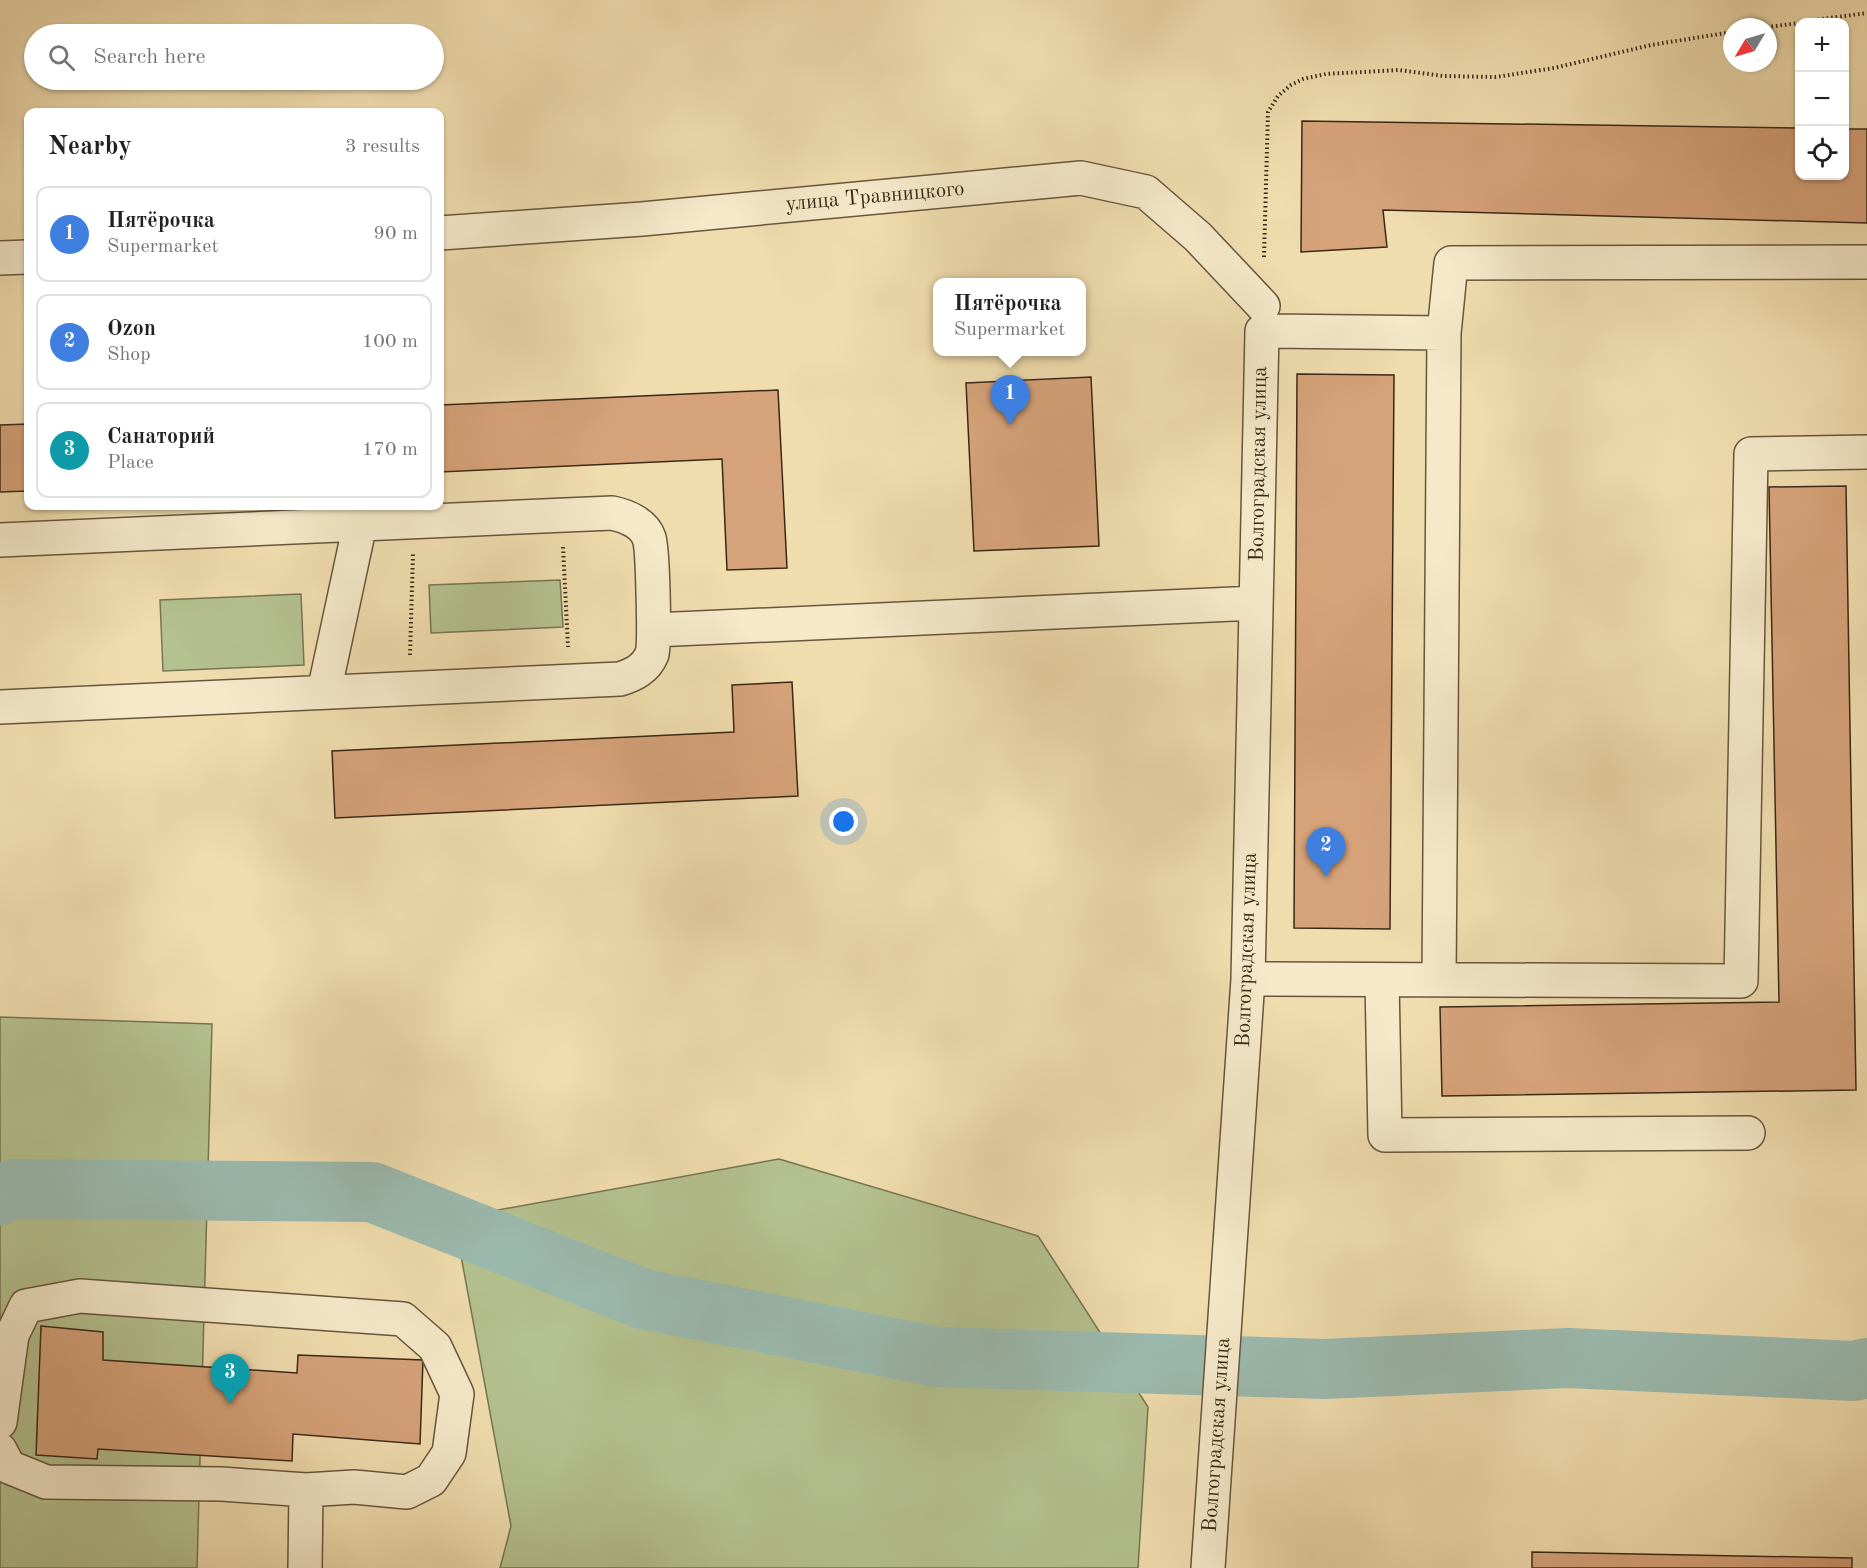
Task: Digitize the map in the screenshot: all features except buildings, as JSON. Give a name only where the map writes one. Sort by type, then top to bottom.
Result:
[{"type":"street","name":"улица Травницкого","points":[[444,233],[642,219],[1081,178],[1146,192],[1198,237],[1262,319]]},
{"type":"street","points":[[0,258],[24,257]]},
{"type":"street","points":[[1439,980],[1444,333],[1452,263],[1867,262]]},
{"type":"street","points":[[1262,319],[1444,333]]},
{"type":"street","name":"Волгоградская улица","points":[[1208,1568],[1248,979],[1262,319]]},
{"type":"street","points":[[1248,979],[1741,981],[1751,454],[1867,452]]},
{"type":"street","points":[[0,540],[612,513],[625,516],[645,530],[650,538],[654,630],[651,656],[638,672],[620,679],[0,707]]},
{"type":"street","points":[[324,692],[360,524]]},
{"type":"street","points":[[654,630],[1256,603]]},
{"type":"street","points":[[1382,980],[1385,1135],[1748,1133]]},
{"type":"street","points":[[0,1422],[12,1335],[26,1306],[80,1296],[403,1319],[435,1347],[457,1394],[449,1453],[431,1480],[407,1492],[354,1486],[306,1490],[222,1484],[46,1482],[9,1467],[0,1450]]},
{"type":"street","points":[[305,1568],[306,1490]]},
{"type":"path","points":[[1830,18],[1867,13]]},
{"type":"path","points":[[1777,25],[1795,23]]},
{"type":"path","points":[[1262,319],[1268,112],[1278,96],[1291,85],[1303,79],[1326,74],[1370,70],[1496,77],[1554,68],[1651,45],[1723,33]]},
{"type":"path","points":[[561,515],[569,681]]},
{"type":"path","points":[[409,689],[414,521]]},
{"type":"green space","points":[[560,580],[563,627],[431,633],[429,585]]},
{"type":"green space","points":[[301,594],[304,665],[163,671],[160,600]]},
{"type":"green space","points":[[0,1017],[212,1024],[197,1568],[0,1568]]},
{"type":"green space","points":[[779,1159],[1038,1236],[1148,1407],[1138,1568],[500,1568],[511,1526],[454,1218]]},
{"type":"waterway","points":[[0,1195],[14,1189],[372,1192],[643,1299],[938,1357],[1324,1369],[1568,1358],[1854,1371],[1867,1368]]},
{"type":"place","name":"Пятёрочка","points":[[1010,425]]},
{"type":"place","name":"Ozon","points":[[1326,877]]},
{"type":"place","name":"Санаторий","points":[[230,1404]]}]
